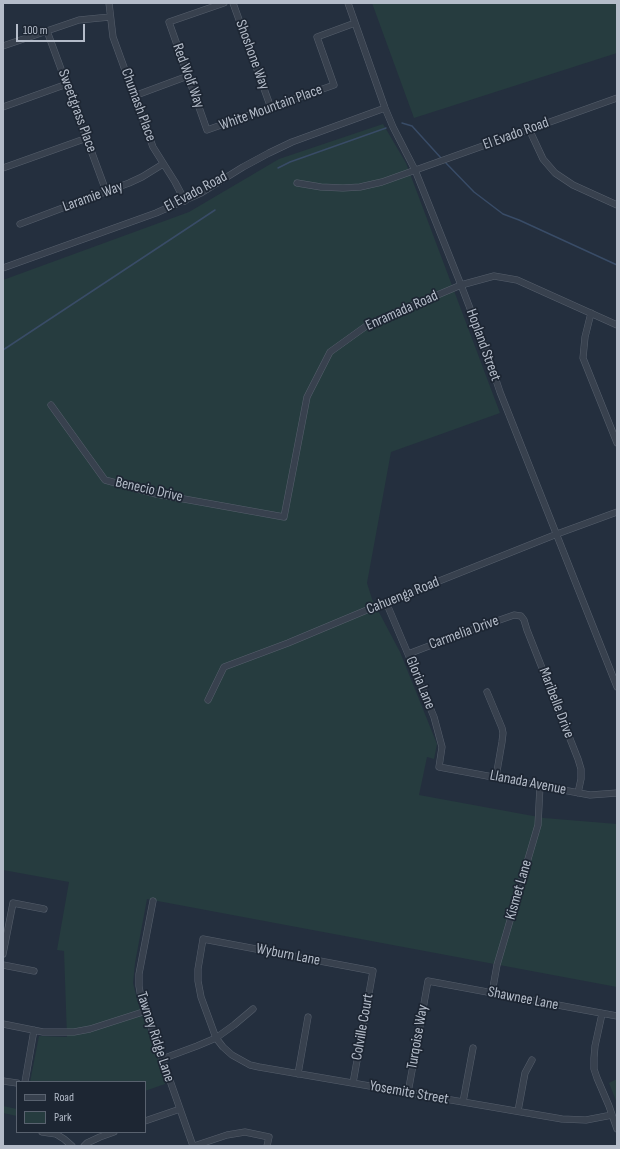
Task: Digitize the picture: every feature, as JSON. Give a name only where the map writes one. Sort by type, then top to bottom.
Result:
[{"type":"street","name":"Chumash Place","points":[[109,3],[113,36],[153,147],[185,201]]},
{"type":"street","name":"Red Wolf Way","points":[[207,130],[168,22],[224,3]]},
{"type":"street","name":"Shoshone Way","points":[[233,3],[271,108]]},
{"type":"street","name":"Hopland Street","points":[[348,3],[385,108],[415,170],[462,285],[500,392],[617,687]]},
{"type":"street","points":[[3,46],[79,20],[110,17]]},
{"type":"street","name":"White Mountain Place","points":[[207,130],[334,85],[317,37],[355,23]]},
{"type":"street","name":"Sweetgrass Place","points":[[47,30],[106,192]]},
{"type":"street","points":[[134,96],[188,76]]},
{"type":"street","points":[[3,107],[67,84]]},
{"type":"street","name":"El Evado Road","points":[[297,183],[321,187],[342,188],[360,187],[388,180],[617,98]]},
{"type":"street","name":"El Evado Road","points":[[3,268],[156,213],[185,201],[243,167],[292,142],[385,108]]},
{"type":"street","points":[[529,129],[543,158],[555,173],[573,185],[617,205]]},
{"type":"street","points":[[3,168],[87,138]]},
{"type":"street","name":"Laramie Way","points":[[20,224],[136,180],[163,164]]},
{"type":"street","name":"Enramada Road","points":[[284,517],[306,397],[330,352],[369,324],[462,285],[494,276],[507,277],[517,280],[617,326]]},
{"type":"street","points":[[591,313],[585,337],[583,358],[617,442]]},
{"type":"street","name":"Benecio Drive","points":[[51,405],[105,480],[156,494],[284,517]]},
{"type":"street","name":"Cahuenga Road","points":[[208,700],[224,667],[288,643],[557,534],[617,512]]},
{"type":"street","name":"Gloria Lane","points":[[386,602],[434,717],[442,747],[439,767]]},
{"type":"street","name":"Carmelia Drive","points":[[408,654],[507,617],[514,615],[521,616]]},
{"type":"street","name":"Maribelle Drive","points":[[521,616],[524,620],[578,759],[581,769],[581,779],[578,793]]},
{"type":"street","points":[[487,692],[503,733],[496,777]]},
{"type":"street","name":"Llanada Avenue","points":[[439,767],[590,795],[617,793]]},
{"type":"street","name":"Kismet Lane","points":[[492,993],[498,965],[538,825],[540,786]]},
{"type":"street","name":"Tawney Ridge Lane","points":[[153,901],[139,974],[139,986],[141,998],[193,1146]]},
{"type":"street","points":[[3,954],[5,929],[12,903],[44,909]]},
{"type":"street","name":"Wyburn Lane","points":[[216,1038],[201,997],[198,981],[198,970],[203,939],[373,971]]},
{"type":"street","points":[[3,965],[34,971]]},
{"type":"street","name":"Colville Court","points":[[353,1083],[373,971]]},
{"type":"street","name":"Shawnee Lane","points":[[428,981],[617,1016]]},
{"type":"street","name":"Turqoise Way","points":[[408,1093],[428,981]]},
{"type":"street","points":[[162,1059],[216,1038],[253,1009]]},
{"type":"street","points":[[3,1024],[34,1030],[74,1032],[83,1031],[146,1011]]},
{"type":"street","points":[[602,1014],[595,1046],[594,1069],[617,1129]]},
{"type":"street","points":[[298,1074],[308,1017]]},
{"type":"street","points":[[25,1081],[34,1030]]},
{"type":"street","name":"Yosemite Street","points":[[216,1038],[232,1055],[250,1065],[574,1121],[596,1119],[612,1115]]},
{"type":"street","points":[[463,1102],[473,1048]]},
{"type":"street","points":[[518,1112],[525,1073],[532,1060]]},
{"type":"street","points":[[3,1081],[16,1084]]},
{"type":"street","points":[[146,1121],[180,1109]]},
{"type":"street","points":[[193,1146],[227,1135],[245,1132],[269,1137],[267,1146]]},
{"type":"street","points":[[49,1133],[56,1134],[72,1146]]},
{"type":"street","points":[[84,1146],[87,1143],[111,1133]]},
{"type":"green space","points":[[372,3],[617,3],[617,53],[414,118]]},
{"type":"green space","points":[[383,124],[406,163],[500,413],[391,452],[367,583],[372,599],[400,652],[437,744],[434,759],[427,757],[419,795],[544,818],[617,824],[617,987],[147,899],[135,963],[133,983],[138,1003],[165,1078],[165,1084],[146,1091],[146,1081],[30,1081],[39,1036],[67,1037],[64,951],[57,950],[69,882],[3,870],[3,280],[189,212],[279,159]]},
{"type":"green space","points":[[617,1079],[617,1103],[609,1083]]},
{"type":"green space","points":[[3,1106],[16,1109],[16,1116],[3,1113]]},
{"type":"waterway","points":[[402,123],[412,126],[441,158]]},
{"type":"waterway","points":[[278,168],[290,162],[386,128]]},
{"type":"waterway","points":[[444,161],[474,192],[503,214],[617,265]]},
{"type":"waterway","points":[[3,350],[215,210]]}]
